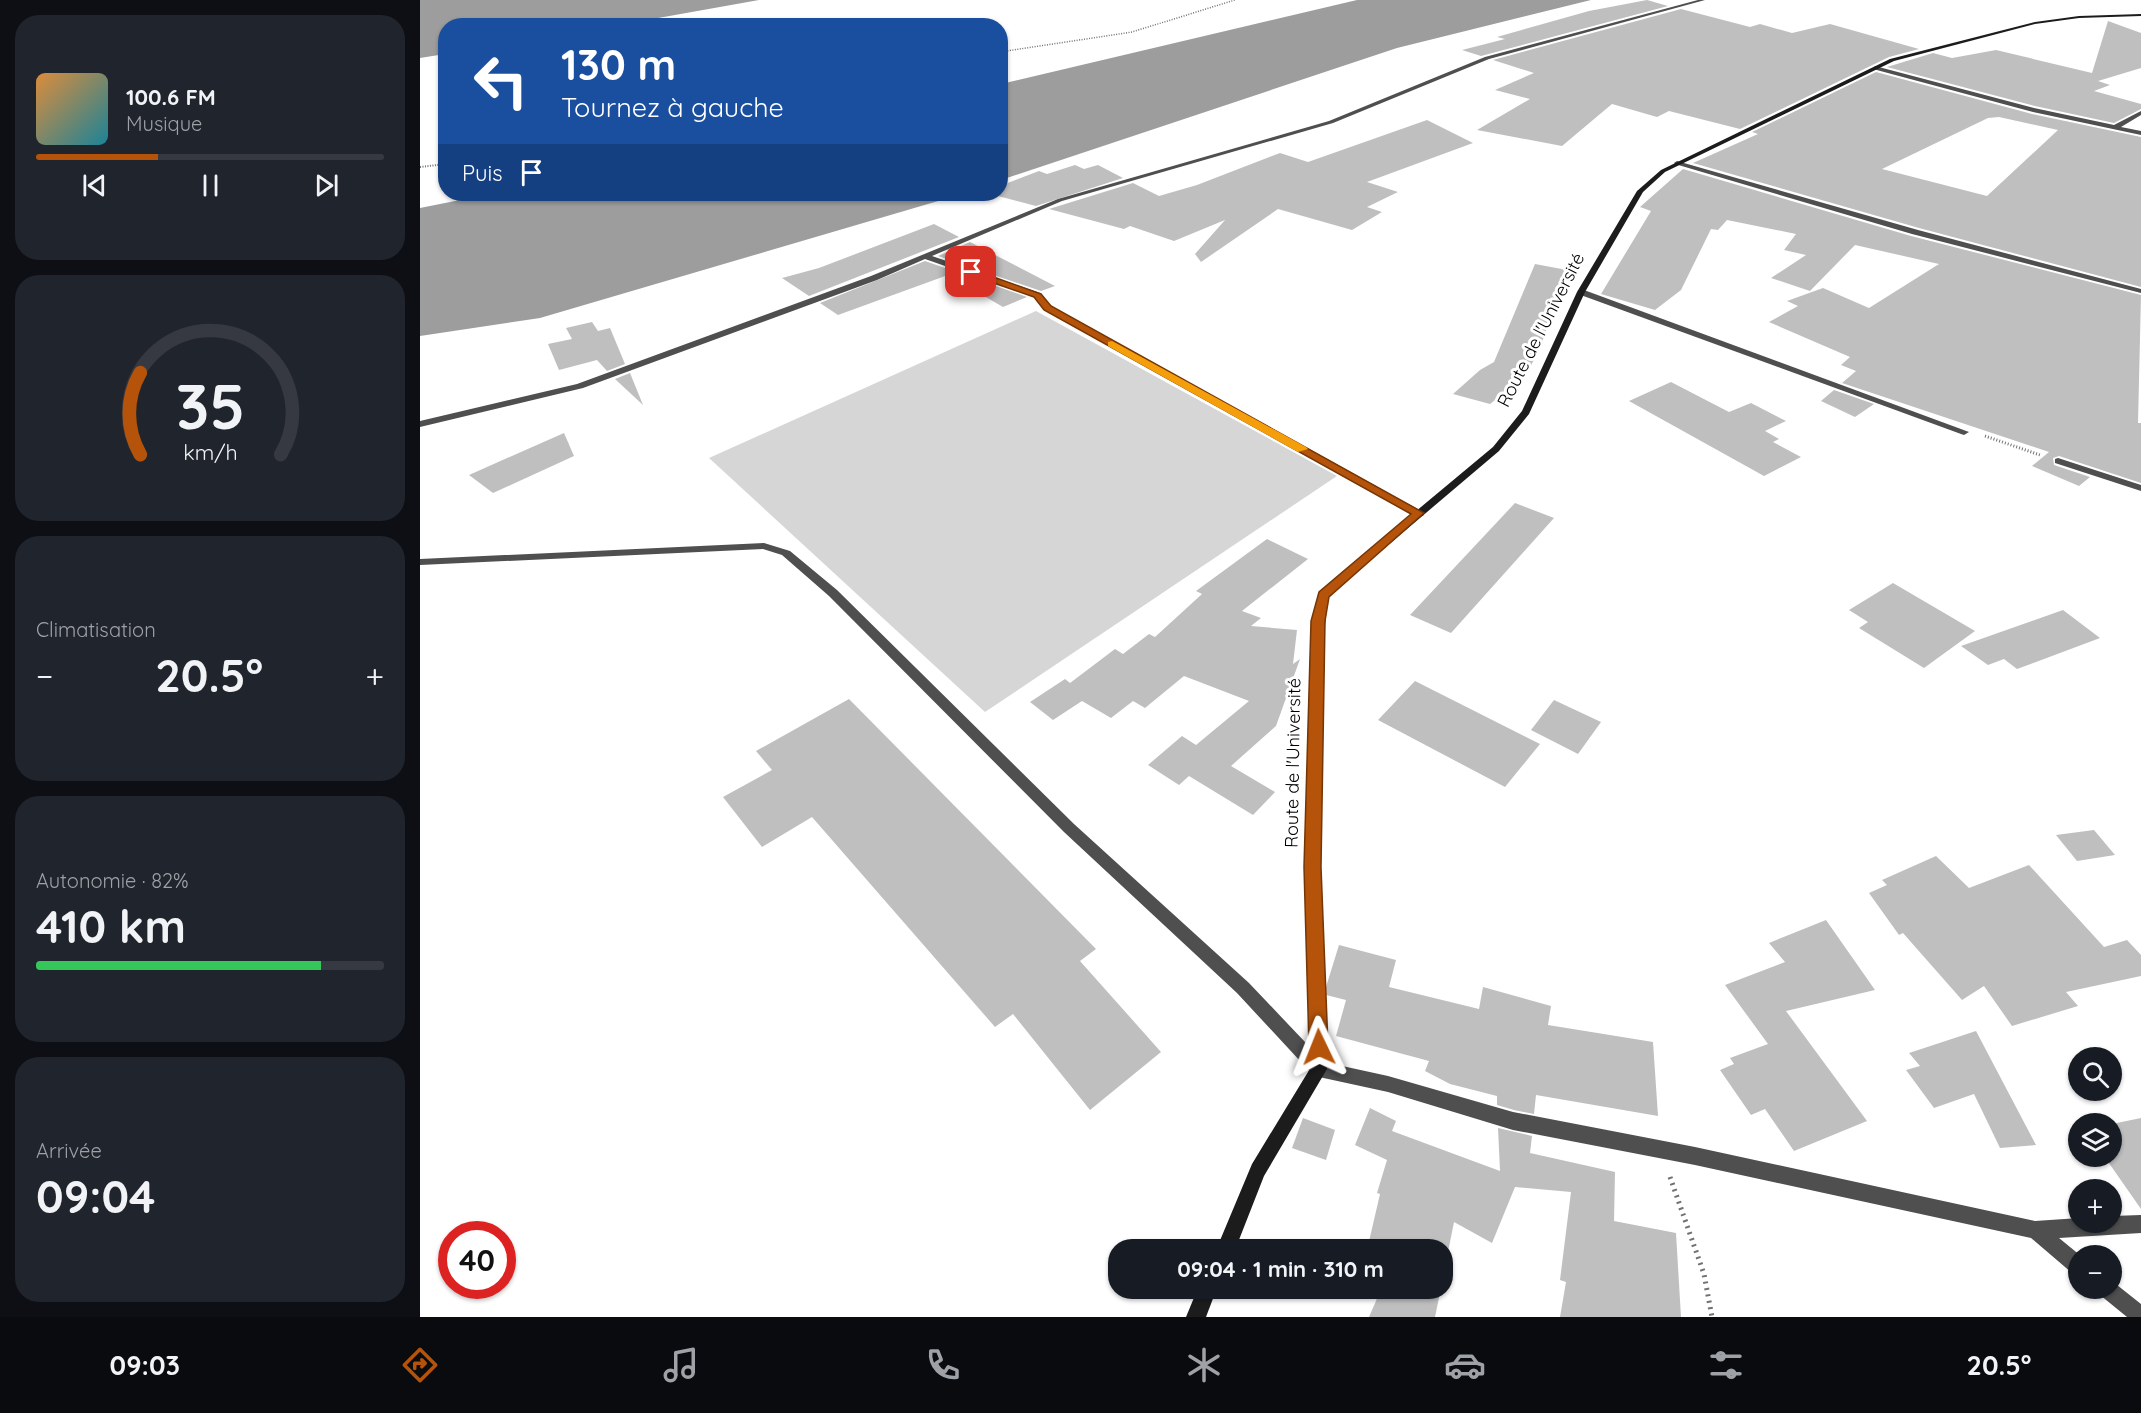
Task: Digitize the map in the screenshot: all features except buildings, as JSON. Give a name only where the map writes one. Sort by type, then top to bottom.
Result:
[{"type":"street","points":[[420,424],[580,386],[926,256],[1060,200],[1331,122],[1487,58],[1703,0]]},
{"type":"street","name":"Route de l'Université","points":[[1320,1069],[1312,867],[1318,621],[1323,595],[1496,449],[1526,412],[1581,292],[1640,191],[1663,171],[1892,60],[2035,23],[2079,17],[2141,15]]},
{"type":"street","points":[[1875,68],[2141,133]]},
{"type":"street","points":[[2114,128],[2141,113]]},
{"type":"street","points":[[1677,163],[1915,231],[2141,291]]},
{"type":"street","points":[[926,256],[1037,296],[1047,308],[1419,513]]},
{"type":"street","points":[[1581,292],[1964,432]]},
{"type":"street","points":[[2058,461],[2141,488]]},
{"type":"street","points":[[420,562],[764,546],[786,553],[833,593],[1069,828],[1243,988],[1320,1069],[1388,1084],[1513,1121],[1660,1149],[2035,1230],[2141,1224]]},
{"type":"street","points":[[1229,1239],[1258,1170],[1320,1069]]},
{"type":"street","points":[[2035,1230],[2068,1257]]},
{"type":"street","points":[[1196,1317],[1203,1299]]},
{"type":"street","points":[[2120,1299],[2141,1316]]},
{"type":"path","points":[[1008,51],[1132,32],[1235,0]]},
{"type":"path","points":[[420,167],[438,165]]},
{"type":"path","points":[[1964,432],[1982,435],[2058,461]]},
{"type":"path","points":[[1660,1149],[1704,1274],[1712,1317]]},
{"type":"shaded area","points":[[420,0],[759,0],[658,18],[438,18],[438,55],[420,58]]},
{"type":"shaded area","points":[[1357,0],[1591,0],[1397,48],[1008,178],[1008,82]]},
{"type":"shaded area","points":[[455,201],[938,201],[540,318],[420,336],[420,208]]},
{"type":"shaded area","points":[[1036,311],[1337,476],[985,712],[709,458]]},
{"type":"slow traffic","points":[[1112,344],[1302,449]]},
{"type":"route","points":[[971,272],[1037,296],[1047,308],[1419,513],[1323,595],[1318,621],[1312,867],[1319,1047]]}]
